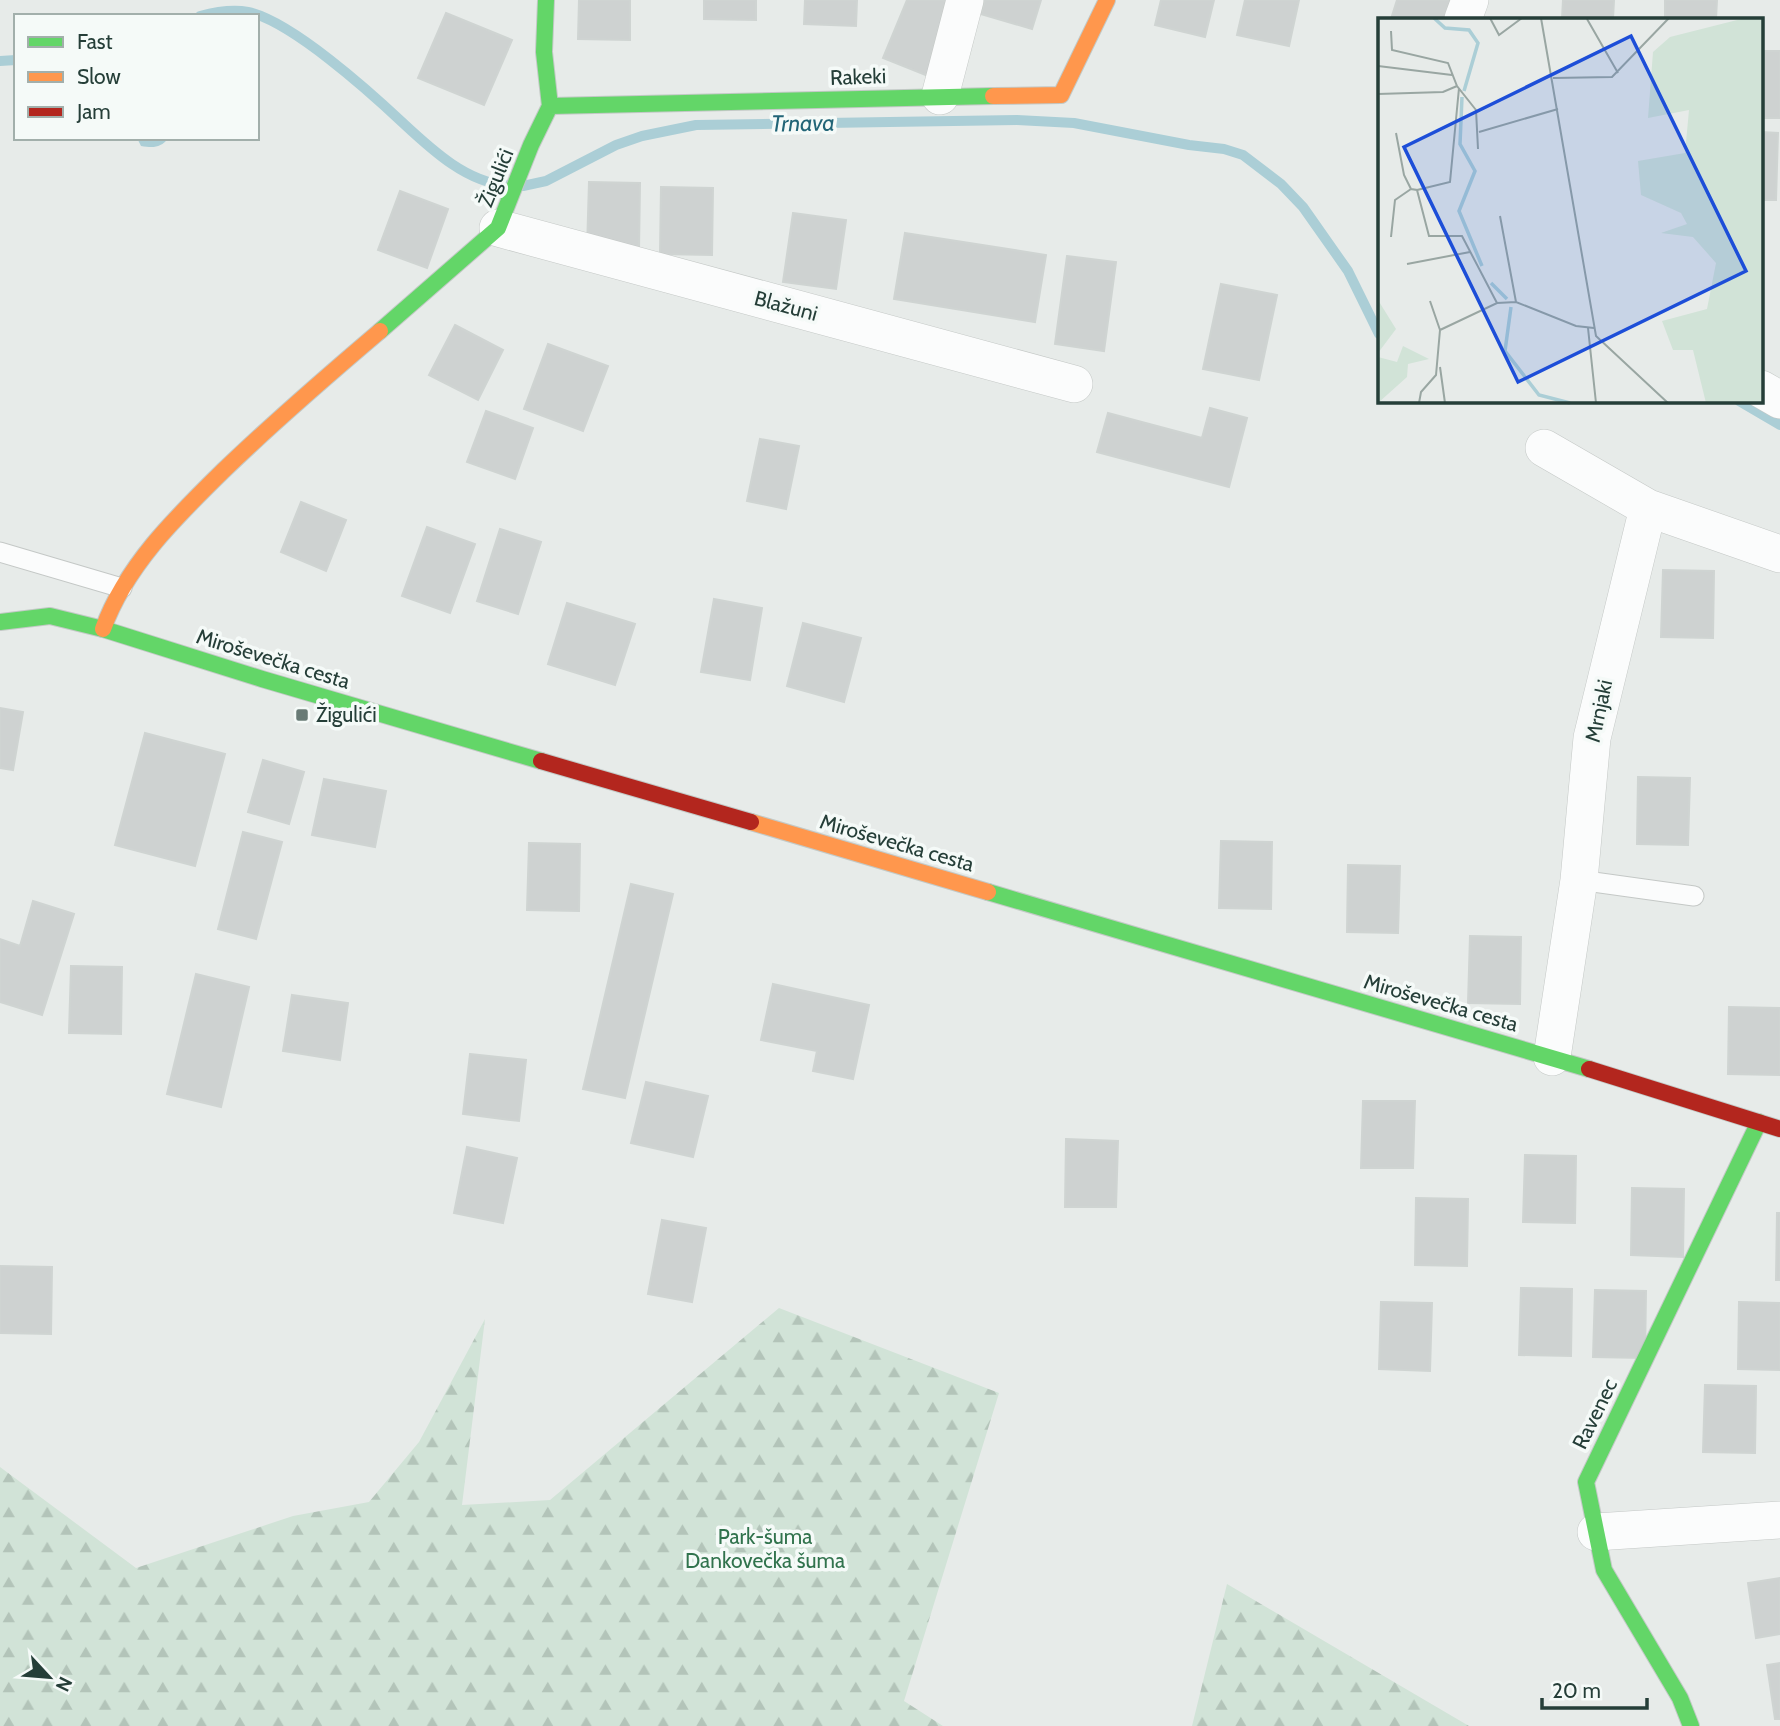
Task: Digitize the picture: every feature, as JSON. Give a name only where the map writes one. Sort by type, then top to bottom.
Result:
[{"type":"street","name":"Žigulići","points":[[103,629],[122,588],[171,521],[259,436],[501,220],[550,106],[544,52],[546,0]]},
{"type":"street","points":[[940,96],[965,0]]},
{"type":"street","name":"Rakeki","points":[[550,106],[1061,95],[1107,0]]},
{"type":"street","points":[[1463,18],[1470,0]]},
{"type":"street","name":"Blažuni","points":[[501,220],[1074,384]]},
{"type":"street","points":[[1762,390],[1780,400]]},
{"type":"street","points":[[1544,448],[1648,508],[1780,554]]},
{"type":"street","name":"Mrnjaki","points":[[1552,1057],[1579,880],[1592,738],[1648,508]]},
{"type":"street","name":"Miroševečka cesta","points":[[0,622],[50,616],[103,629],[262,679],[1552,1057],[1780,1129]]},
{"type":"street","name":"Ravenec","points":[[1691,1726],[1680,1698],[1604,1570],[1586,1482],[1759,1122]]},
{"type":"street","points":[[1596,1532],[1780,1520]]},
{"type":"lane","points":[[0,552],[122,588]]},
{"type":"lane","points":[[1579,880],[1694,896]]},
{"type":"green space","name":"Park-šuma Dankovečka šuma","points":[[779,1308],[999,1393],[904,1701],[943,1726],[0,1726],[0,1467],[136,1568],[293,1516],[369,1502],[419,1442],[485,1319],[462,1505],[550,1500]]},
{"type":"green space","points":[[1227,1584],[1469,1726],[1192,1726]]},
{"type":"water","points":[[138,140],[167,140],[156,146],[141,146]]},
{"type":"building","points":[[579,0],[630,0],[630,40],[578,39]]},
{"type":"building","points":[[704,0],[756,0],[756,20],[704,19]]},
{"type":"building","points":[[805,0],[857,0],[856,26],[804,24]]},
{"type":"building","points":[[907,0],[942,0],[957,6],[928,76],[883,58]]},
{"type":"building","points":[[985,0],[1041,0],[1032,29],[981,14]]},
{"type":"building","points":[[1161,0],[1214,0],[1205,37],[1155,25]]},
{"type":"building","points":[[1245,0],[1299,0],[1289,46],[1237,35]]},
{"type":"building","points":[[1397,0],[1456,0],[1447,18],[1391,18]]},
{"type":"building","points":[[1563,0],[1614,0],[1613,18],[1562,18]]},
{"type":"building","points":[[1665,0],[1717,0],[1716,18],[1665,18]]},
{"type":"building","points":[[446,13],[512,40],[484,105],[418,78]]},
{"type":"building","points":[[1765,51],[1780,51],[1780,118],[1763,118]]},
{"type":"building","points":[[1762,132],[1778,133],[1776,200],[1762,200]]},
{"type":"building","points":[[589,182],[640,183],[639,250],[587,249]]},
{"type":"building","points":[[661,187],[713,188],[712,255],[660,254]]},
{"type":"building","points":[[400,191],[448,209],[427,268],[378,250]]},
{"type":"building","points":[[793,213],[846,220],[836,289],[783,282]]},
{"type":"building","points":[[905,233],[1046,255],[1035,322],[894,299]]},
{"type":"building","points":[[1067,256],[1116,262],[1104,351],[1055,344]]},
{"type":"building","points":[[1221,284],[1277,295],[1259,380],[1203,369]]},
{"type":"building","points":[[455,325],[503,350],[478,400],[429,375]]},
{"type":"building","points":[[548,344],[608,366],[583,431],[524,409]]},
{"type":"building","points":[[1210,408],[1247,418],[1229,487],[1097,452],[1108,413],[1202,438]]},
{"type":"building","points":[[486,411],[533,428],[515,479],[467,462]]},
{"type":"building","points":[[760,439],[799,446],[786,509],[747,501]]},
{"type":"building","points":[[301,502],[346,520],[326,571],[281,552]]},
{"type":"building","points":[[427,527],[475,544],[450,613],[402,596]]},
{"type":"building","points":[[500,529],[541,542],[518,614],[477,601]]},
{"type":"building","points":[[1663,570],[1714,571],[1713,638],[1661,637]]},
{"type":"building","points":[[714,599],[762,608],[750,680],[701,672]]},
{"type":"building","points":[[567,603],[635,624],[615,685],[548,664]]},
{"type":"building","points":[[803,623],[861,638],[844,702],[787,686]]},
{"type":"building","points":[[0,708],[23,712],[13,770],[0,768]]},
{"type":"building","points":[[145,733],[225,754],[195,866],[115,845]]},
{"type":"building","points":[[263,760],[304,772],[289,824],[248,812]]},
{"type":"building","points":[[1638,777],[1690,778],[1688,845],[1637,844]]},
{"type":"building","points":[[324,779],[386,791],[375,847],[312,835]]},
{"type":"building","points":[[243,832],[282,842],[256,939],[218,929]]},
{"type":"building","points":[[1221,841],[1272,842],[1271,909],[1219,908]]},
{"type":"building","points":[[529,843],[580,844],[579,911],[527,910]]},
{"type":"building","points":[[1348,865],[1400,866],[1398,933],[1347,932]]},
{"type":"building","points":[[631,884],[673,894],[625,1098],[583,1089]]},
{"type":"building","points":[[33,901],[74,914],[42,1015],[0,1002],[0,939],[20,946]]},
{"type":"building","points":[[1470,936],[1521,937],[1520,1004],[1468,1003]]},
{"type":"building","points":[[71,966],[122,967],[121,1034],[69,1033]]},
{"type":"building","points":[[196,974],[249,987],[221,1107],[167,1094]]},
{"type":"building","points":[[773,984],[869,1005],[853,1079],[813,1071],[817,1051],[761,1040]]},
{"type":"building","points":[[292,995],[348,1003],[340,1060],[283,1051]]},
{"type":"building","points":[[1729,1007],[1780,1008],[1780,1075],[1728,1074]]},
{"type":"building","points":[[470,1054],[526,1060],[519,1121],[463,1114]]},
{"type":"building","points":[[646,1082],[708,1096],[693,1157],[631,1143]]},
{"type":"building","points":[[1363,1101],[1415,1101],[1413,1168],[1361,1168]]},
{"type":"building","points":[[1066,1139],[1118,1141],[1116,1207],[1065,1207]]},
{"type":"building","points":[[467,1147],[517,1158],[503,1223],[454,1213]]},
{"type":"building","points":[[1525,1155],[1576,1156],[1575,1223],[1523,1222]]},
{"type":"building","points":[[1632,1188],[1684,1189],[1683,1257],[1631,1255]]},
{"type":"building","points":[[1416,1198],[1468,1199],[1467,1266],[1415,1265]]},
{"type":"building","points":[[1777,1213],[1780,1213],[1780,1280],[1776,1280]]},
{"type":"building","points":[[662,1220],[706,1228],[692,1302],[648,1294]]},
{"type":"building","points":[[0,1266],[52,1267],[51,1334],[0,1333]]},
{"type":"building","points":[[1521,1288],[1572,1289],[1571,1356],[1519,1355]]},
{"type":"building","points":[[1595,1290],[1646,1291],[1645,1358],[1593,1357]]},
{"type":"building","points":[[1381,1302],[1432,1303],[1430,1371],[1379,1369]]},
{"type":"building","points":[[1739,1302],[1780,1303],[1780,1370],[1738,1369]]},
{"type":"building","points":[[1705,1385],[1756,1386],[1755,1453],[1703,1452]]},
{"type":"building","points":[[1780,1578],[1780,1634],[1756,1638],[1748,1583]]},
{"type":"building","points":[[1780,1663],[1780,1719],[1775,1719],[1767,1665]]},
{"type":"waterway","name":"Trnava","points":[[210,14],[224,11],[254,14]]},
{"type":"waterway","name":"Trnava","points":[[259,16],[286,29],[329,59],[450,163],[478,178],[507,185]]},
{"type":"waterway","name":"Trnava","points":[[0,61],[14,60]]},
{"type":"waterway","name":"Trnava","points":[[523,186],[546,181],[616,145],[642,136],[696,125],[1017,120],[1074,123],[1224,149],[1243,155],[1281,184],[1303,207],[1348,271],[1378,332]]},
{"type":"waterway","name":"Trnava","points":[[1741,402],[1780,425]]},
{"type":"traffic: fast","points":[[380,331],[498,228],[531,145],[550,106],[544,52],[546,0]]},
{"type":"traffic: fast","points":[[550,106],[993,96]]},
{"type":"traffic: fast","points":[[0,622],[50,616],[103,629],[541,761]]},
{"type":"traffic: fast","points":[[988,892],[1589,1069]]},
{"type":"traffic: fast","points":[[1691,1726],[1680,1698],[1604,1570],[1586,1482],[1759,1122]]},
{"type":"traffic: slow","points":[[993,96],[1061,95],[1107,0]]},
{"type":"traffic: slow","points":[[103,629],[125,584],[171,523],[263,434],[380,331]]},
{"type":"traffic: slow","points":[[751,822],[988,892]]},
{"type":"traffic: jam","points":[[541,761],[751,822]]},
{"type":"traffic: jam","points":[[1589,1069],[1780,1129]]},
{"type":"place","name":"Žigulići","points":[[302,715]]}]
